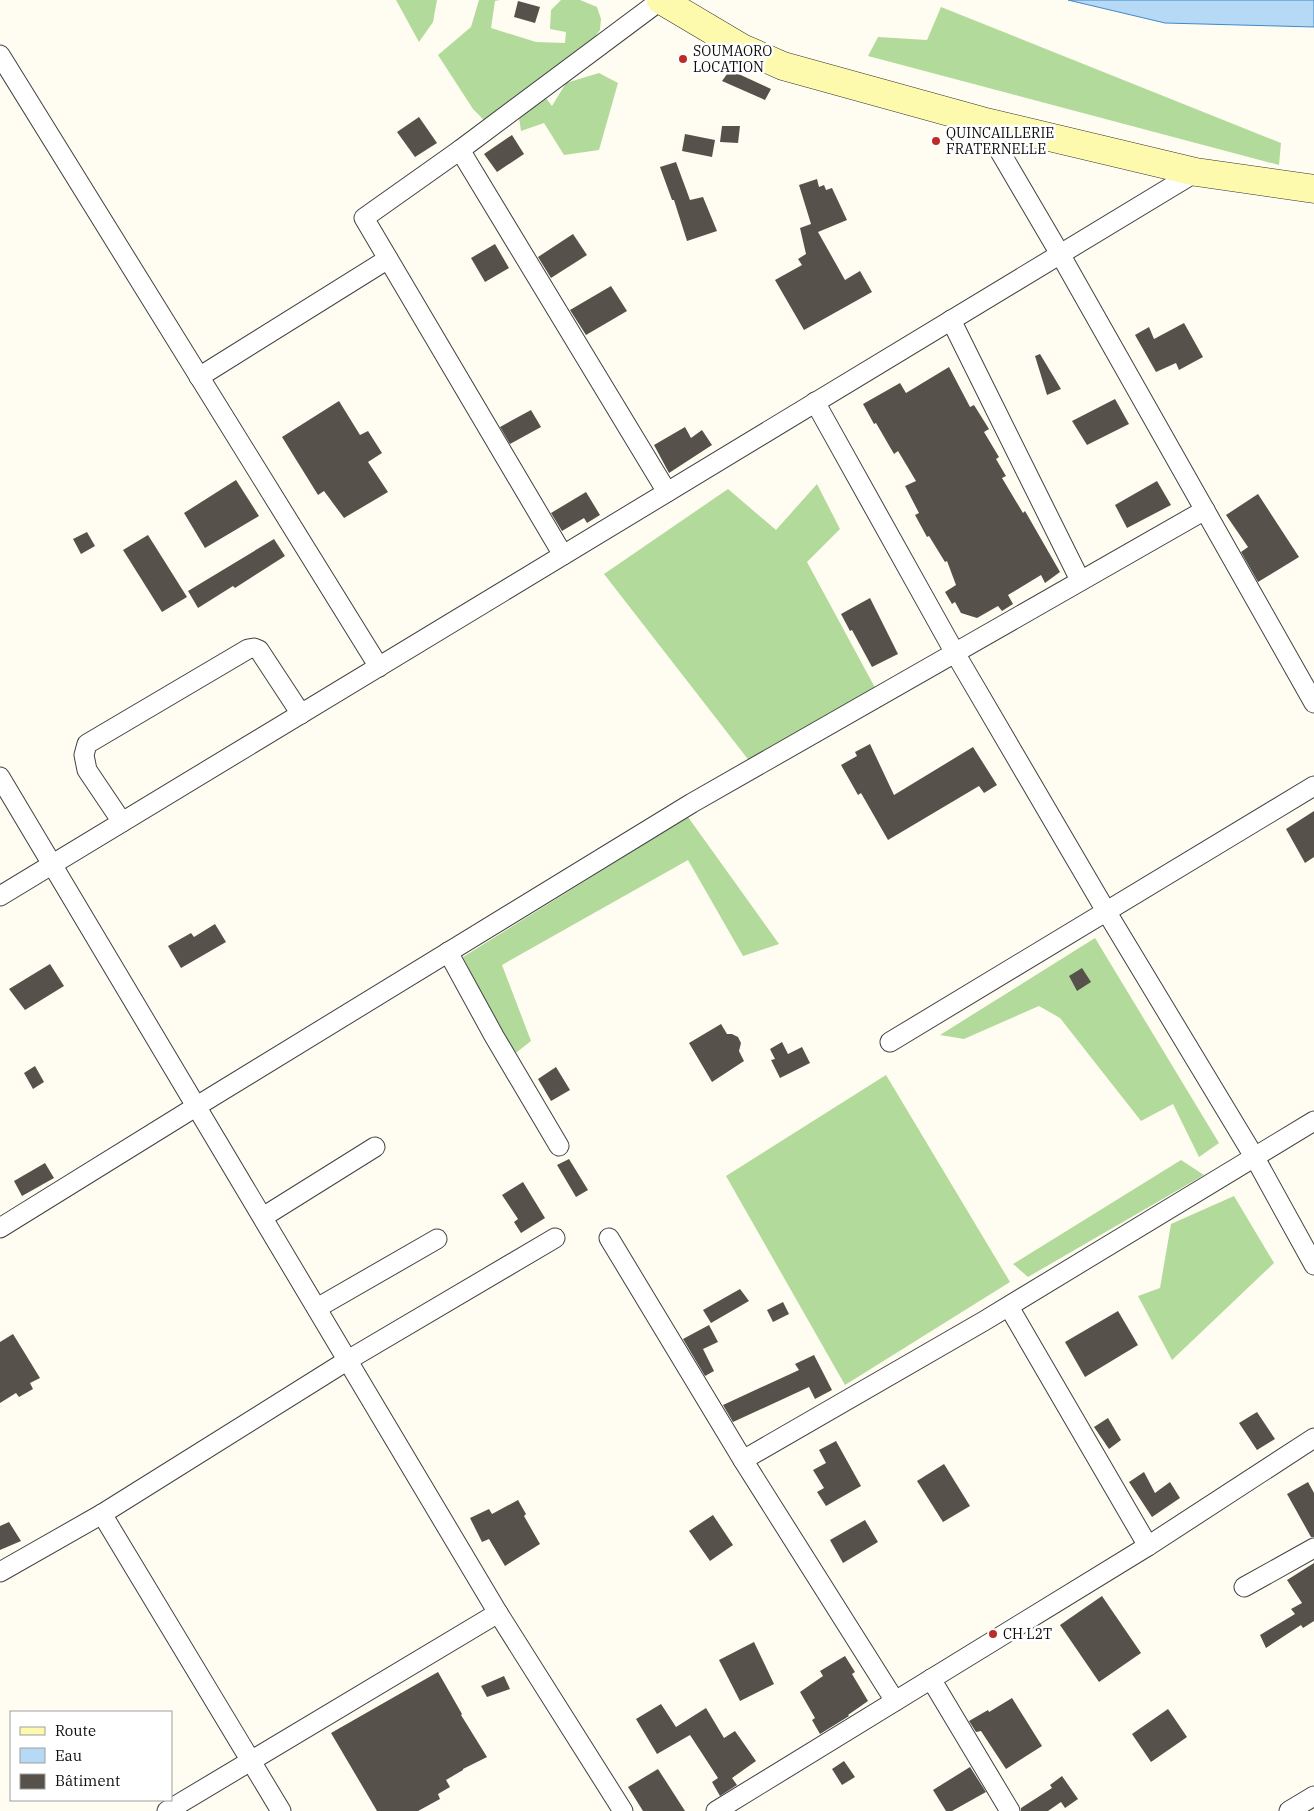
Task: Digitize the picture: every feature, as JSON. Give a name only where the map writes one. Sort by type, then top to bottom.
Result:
[{"type":"main road","points":[[661,0],[742,48],[783,66],[982,121],[1196,172],[1314,189]]},
{"type":"street","points":[[563,555],[364,218],[460,150],[661,0]]},
{"type":"street","points":[[0,55],[379,667]]},
{"type":"street","points":[[982,121],[1060,254],[1314,703]]},
{"type":"street","points":[[460,150],[667,492]]},
{"type":"street","points":[[0,896],[1196,172]]},
{"type":"street","points":[[199,377],[388,260]]},
{"type":"street","points":[[951,320],[1080,580]]},
{"type":"street","points":[[815,402],[955,653],[1106,911],[1255,1158],[1314,1265]]},
{"type":"street","points":[[0,1228],[692,803],[1205,510]]},
{"type":"street","points":[[122,822],[87,770],[84,755],[88,744],[96,739],[248,649],[254,648],[259,650],[301,714]]},
{"type":"street","points":[[0,777],[498,1612],[623,1811]]},
{"type":"street","points":[[890,1042],[1314,786]]},
{"type":"street","points":[[448,952],[494,1036],[560,1146]]},
{"type":"street","points":[[744,1460],[1009,1306],[1314,1121]]},
{"type":"street","points":[[263,1217],[375,1147]]},
{"type":"street","points":[[0,1572],[102,1514],[348,1360],[555,1238]]},
{"type":"street","points":[[609,1238],[744,1460],[895,1701]]},
{"type":"street","points":[[317,1308],[437,1240]]},
{"type":"street","points":[[1009,1306],[1148,1546]]},
{"type":"street","points":[[716,1811],[1148,1546],[1314,1438]]},
{"type":"street","points":[[102,1514],[281,1811]]},
{"type":"street","points":[[1244,1587],[1314,1548]]},
{"type":"street","points":[[167,1811],[498,1612]]},
{"type":"street","points":[[932,1678],[1010,1811]]},
{"type":"street","points":[[1290,1811],[1314,1796]]},
{"type":"green space","points":[[396,0],[437,0],[433,22],[419,42]]},
{"type":"green space","points":[[479,0],[500,0],[495,1],[491,28],[536,42],[565,43],[566,32],[550,29],[551,10],[561,0],[580,0],[597,7],[601,19],[600,30],[575,63],[536,85],[552,106],[566,83],[599,73],[618,83],[599,150],[564,155],[544,123],[521,131],[518,111],[485,121],[473,109],[438,55],[471,27]]},
{"type":"green space","points":[[941,7],[1281,143],[1279,165],[868,56],[878,37],[927,40]]},
{"type":"green space","points":[[817,484],[840,529],[807,562],[879,695],[754,767],[604,574],[728,489],[776,530]]},
{"type":"green space","points":[[688,817],[779,944],[743,956],[688,860],[502,965],[531,1041],[512,1056],[463,957]]},
{"type":"green space","points":[[1095,938],[1219,1143],[1199,1157],[1173,1104],[1141,1121],[1060,1018],[1039,1006],[964,1039],[940,1035]]},
{"type":"green space","points":[[886,1075],[1010,1282],[845,1385],[726,1176]]},
{"type":"green space","points":[[1181,1160],[1204,1175],[1028,1277],[1013,1264]]},
{"type":"green space","points":[[1234,1196],[1274,1263],[1172,1360],[1138,1296],[1160,1288],[1171,1224]]},
{"type":"water","points":[[1068,0],[1314,0],[1314,27],[1165,23]]},
{"type":"building","points":[[518,1],[540,7],[535,23],[514,17]]},
{"type":"building","points":[[730,70],[771,89],[765,100],[722,81]]},
{"type":"building","points":[[419,117],[437,143],[415,157],[397,132]]},
{"type":"building","points":[[722,126],[740,126],[738,143],[720,142]]},
{"type":"building","points":[[685,134],[715,140],[712,157],[682,151]]},
{"type":"building","points":[[512,135],[524,154],[497,172],[484,154]]},
{"type":"building","points":[[676,162],[690,200],[703,197],[717,231],[687,241],[674,200],[672,200],[660,167]]},
{"type":"building","points":[[817,179],[819,187],[824,185],[826,190],[832,188],[847,220],[818,232],[845,280],[860,271],[872,292],[804,330],[775,280],[802,265],[798,259],[806,254],[800,228],[811,224],[799,185]]},
{"type":"building","points":[[573,234],[587,255],[551,278],[538,257]]},
{"type":"building","points":[[495,244],[509,268],[485,282],[471,258]]},
{"type":"building","points":[[611,286],[627,311],[586,335],[570,310]]},
{"type":"building","points":[[1184,323],[1203,357],[1179,370],[1176,363],[1156,372],[1135,335],[1149,327],[1154,339]]},
{"type":"building","points":[[1040,354],[1061,389],[1047,395],[1035,356]]},
{"type":"building","points":[[949,367],[970,407],[974,405],[989,429],[984,432],[999,457],[996,459],[1006,476],[1002,478],[1023,513],[1025,511],[1060,572],[1045,583],[1041,575],[1008,595],[1013,604],[1002,611],[998,606],[977,618],[961,613],[955,602],[952,604],[945,592],[956,585],[947,561],[945,562],[929,536],[927,537],[915,515],[919,513],[905,486],[916,481],[898,451],[894,454],[863,404],[900,383],[906,393]]},
{"type":"building","points":[[1115,399],[1129,424],[1087,445],[1072,421]]},
{"type":"building","points":[[339,401],[360,435],[368,431],[382,453],[368,462],[388,492],[344,518],[324,491],[318,495],[282,437]]},
{"type":"building","points":[[531,410],[541,427],[510,444],[500,427]]},
{"type":"building","points":[[685,427],[691,438],[702,430],[712,445],[669,473],[654,445]]},
{"type":"building","points":[[236,480],[259,516],[205,548],[184,513]]},
{"type":"building","points":[[1157,481],[1171,505],[1127,528],[1115,505]]},
{"type":"building","points":[[586,492],[600,515],[587,523],[584,518],[562,531],[551,513]]},
{"type":"building","points":[[1258,494],[1299,557],[1258,582],[1241,552],[1248,547],[1226,515]]},
{"type":"building","points":[[87,532],[95,546],[81,554],[73,539]]},
{"type":"building","points":[[148,535],[187,597],[162,612],[123,550]]},
{"type":"building","points":[[274,539],[285,556],[235,588],[233,586],[198,608],[188,591]]},
{"type":"building","points":[[870,598],[898,654],[872,667],[841,614]]},
{"type":"building","points":[[870,744],[894,795],[973,747],[997,785],[984,793],[979,786],[888,840],[861,793],[858,795],[841,765],[857,756],[855,752]]},
{"type":"building","points":[[1314,811],[1314,857],[1305,863],[1286,829]]},
{"type":"building","points":[[215,924],[226,942],[181,968],[168,946],[191,933],[194,937]]},
{"type":"building","points":[[50,964],[64,986],[25,1010],[9,989]]},
{"type":"building","points":[[1082,968],[1091,982],[1077,991],[1069,976]]},
{"type":"building","points":[[721,1024],[727,1034],[738,1037],[741,1043],[739,1051],[744,1061],[712,1082],[689,1043]]},
{"type":"building","points":[[782,1042],[788,1054],[802,1047],[810,1063],[780,1078],[771,1060],[775,1059],[770,1049]]},
{"type":"building","points":[[35,1066],[44,1082],[33,1089],[24,1073]]},
{"type":"building","points":[[556,1067],[570,1090],[551,1101],[538,1079]]},
{"type":"building","points":[[569,1159],[588,1190],[576,1197],[557,1165]]},
{"type":"building","points":[[45,1163],[54,1178],[22,1196],[14,1181]]},
{"type":"building","points":[[523,1182],[545,1218],[521,1233],[514,1222],[518,1219],[502,1195]]},
{"type":"building","points":[[740,1289],[749,1301],[711,1323],[703,1310]]},
{"type":"building","points":[[783,1302],[789,1314],[773,1322],[767,1310]]},
{"type":"building","points":[[1118,1311],[1138,1345],[1085,1377],[1065,1342]]},
{"type":"building","points":[[709,1325],[718,1342],[703,1349],[714,1371],[705,1376],[683,1339]]},
{"type":"building","points":[[13,1334],[40,1378],[30,1383],[33,1389],[19,1397],[16,1393],[0,1403],[0,1342]]},
{"type":"building","points":[[814,1355],[832,1390],[815,1399],[809,1387],[733,1422],[723,1405],[799,1370],[795,1364]]},
{"type":"building","points":[[1257,1412],[1275,1439],[1257,1450],[1239,1423]]},
{"type":"building","points":[[1108,1418],[1121,1440],[1109,1449],[1094,1427]]},
{"type":"building","points":[[836,1441],[861,1486],[826,1506],[817,1492],[824,1488],[813,1470],[826,1463],[819,1450]]},
{"type":"building","points":[[944,1464],[970,1506],[943,1522],[917,1481]]},
{"type":"building","points":[[1144,1472],[1155,1493],[1170,1482],[1180,1498],[1152,1517],[1129,1482]]},
{"type":"building","points":[[1308,1482],[1314,1493],[1314,1537],[1311,1537],[1287,1494]]},
{"type":"building","points":[[518,1500],[526,1514],[524,1516],[540,1544],[505,1566],[489,1539],[482,1542],[470,1518],[489,1509],[492,1514]]},
{"type":"building","points":[[713,1515],[733,1545],[710,1561],[689,1531]]},
{"type":"building","points":[[865,1520],[878,1542],[843,1563],[830,1540]]},
{"type":"building","points":[[9,1522],[21,1541],[0,1550],[0,1526]]},
{"type":"building","points":[[1314,1563],[1314,1621],[1303,1628],[1301,1625],[1266,1648],[1260,1635],[1295,1614],[1291,1609],[1302,1603],[1287,1580]]},
{"type":"building","points":[[1102,1596],[1141,1653],[1099,1682],[1060,1625]]},
{"type":"building","points":[[754,1642],[774,1684],[740,1701],[719,1660]]},
{"type":"building","points":[[845,1656],[855,1672],[852,1674],[868,1701],[849,1716],[820,1734],[812,1720],[815,1718],[800,1692],[823,1676],[820,1671]]},
{"type":"building","points":[[438,1672],[461,1715],[487,1757],[446,1780],[450,1787],[438,1794],[440,1799],[418,1811],[377,1811],[331,1733]]},
{"type":"building","points":[[504,1676],[510,1689],[487,1697],[481,1686]]},
{"type":"building","points":[[1012,1698],[1042,1746],[1006,1769],[981,1731],[976,1732],[969,1721]]},
{"type":"building","points":[[661,1704],[676,1727],[706,1708],[724,1738],[735,1731],[756,1761],[732,1778],[737,1785],[720,1796],[712,1782],[718,1778],[690,1735],[657,1754],[636,1719]]},
{"type":"building","points":[[1168,1709],[1187,1737],[1151,1762],[1132,1734]]},
{"type":"building","points":[[844,1761],[855,1777],[842,1785],[832,1769]]},
{"type":"building","points":[[970,1767],[986,1792],[952,1811],[946,1811],[933,1790]]},
{"type":"building","points":[[658,1769],[685,1811],[643,1811],[628,1787]]},
{"type":"building","points":[[1062,1776],[1078,1799],[1065,1808],[1061,1802],[1048,1811],[1021,1811],[1021,1808],[1052,1788],[1050,1785]]},
{"type":"place","name":"SOUMAORO LOCATION","points":[[683,59]]},
{"type":"place","name":"QUINCAILLERIE FRATERNELLE","points":[[936,141]]},
{"type":"place","name":"CH L2T","points":[[993,1634]]}]
